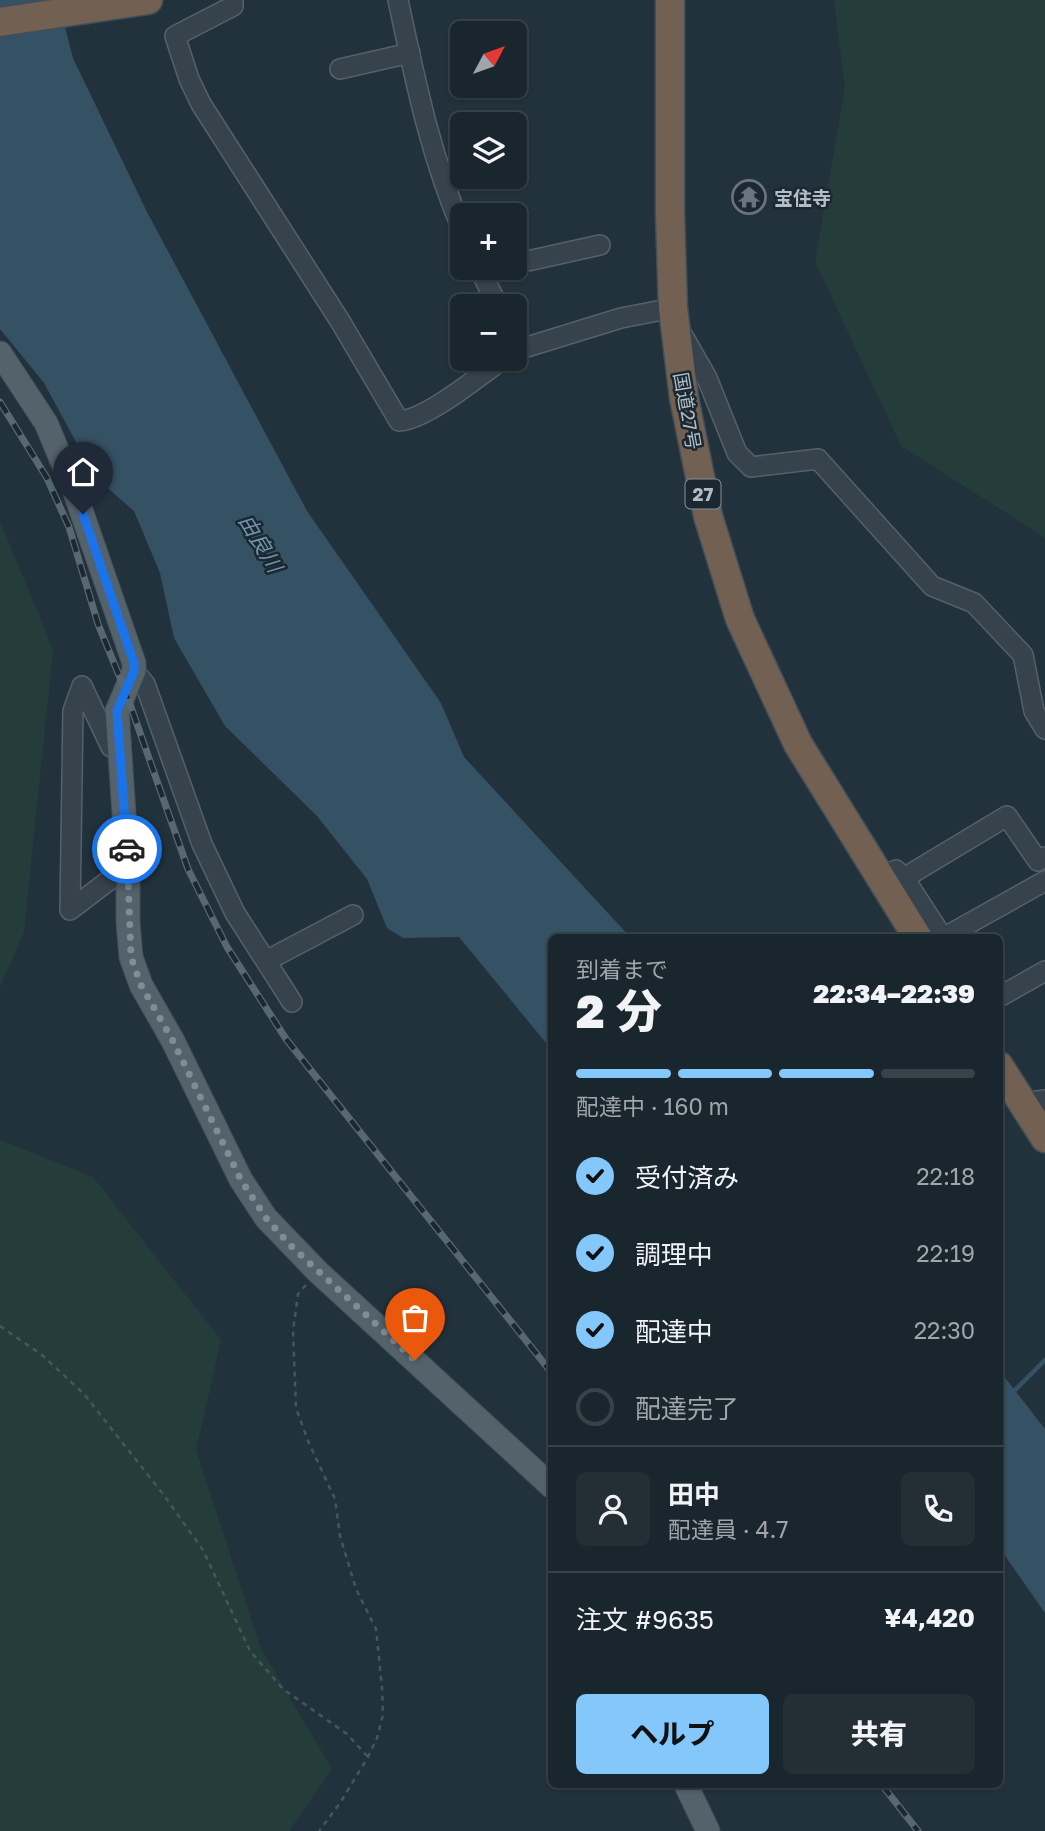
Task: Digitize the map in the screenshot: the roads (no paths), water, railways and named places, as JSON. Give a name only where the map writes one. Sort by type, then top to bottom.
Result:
[{"type":"highway","points":[[0,22],[148,0]]},
{"type":"highway","name":"国道27号","points":[[670,0],[670,214],[675,321],[684,398],[708,516],[740,619],[798,744],[893,878],[916,934]]},
{"type":"highway","points":[[1003,1070],[1034,1102],[1045,1138]]},
{"type":"main road","points":[[0,353],[51,434],[74,490],[134,663],[134,671],[117,711],[121,743],[131,957],[141,985],[173,1041],[241,1180],[266,1218],[317,1271],[548,1483]]},
{"type":"main road","points":[[687,1788],[708,1831]]},
{"type":"street","points":[[233,0],[233,6],[175,36],[189,79],[201,104],[333,310],[399,421],[409,421],[445,400],[484,371]]},
{"type":"street","points":[[398,0],[429,139],[451,203]]},
{"type":"street","points":[[340,69],[410,53]]},
{"type":"street","points":[[527,261],[600,245]]},
{"type":"street","points":[[527,345],[621,318],[675,321],[707,378],[737,453],[751,467],[818,459],[932,586],[974,603],[1023,654],[1034,710],[1045,729]]},
{"type":"street","points":[[134,671],[145,684],[202,844],[234,912],[292,1002]]},
{"type":"street","points":[[121,743],[111,747],[82,686],[73,711],[70,910],[112,878],[128,872]]},
{"type":"street","points":[[940,934],[893,878],[1007,816],[1042,864]]},
{"type":"street","points":[[950,934],[1045,881]]},
{"type":"street","points":[[266,961],[353,915]]},
{"type":"street","points":[[1003,995],[1045,971]]},
{"type":"water","name":"由良川","points":[[0,0],[58,0],[73,58],[146,210],[307,511],[441,703],[464,757],[627,934],[548,934],[548,1045],[459,937],[403,938],[387,928],[367,879],[317,816],[225,726],[174,638],[160,573],[134,511],[95,477],[44,383],[0,329]]},
{"type":"water","points":[[1003,1375],[1045,1429],[1045,1613],[1003,1553]]},
{"type":"waterway","points":[[1011,1394],[1045,1360]]},
{"type":"railway","points":[[0,402],[47,478],[69,527],[98,624],[125,690],[188,869],[227,947],[286,1039],[548,1368]]},
{"type":"railway","points":[[884,1788],[918,1831]]},
{"type":"place","name":"宝住寺","points":[[749,197]]}]
